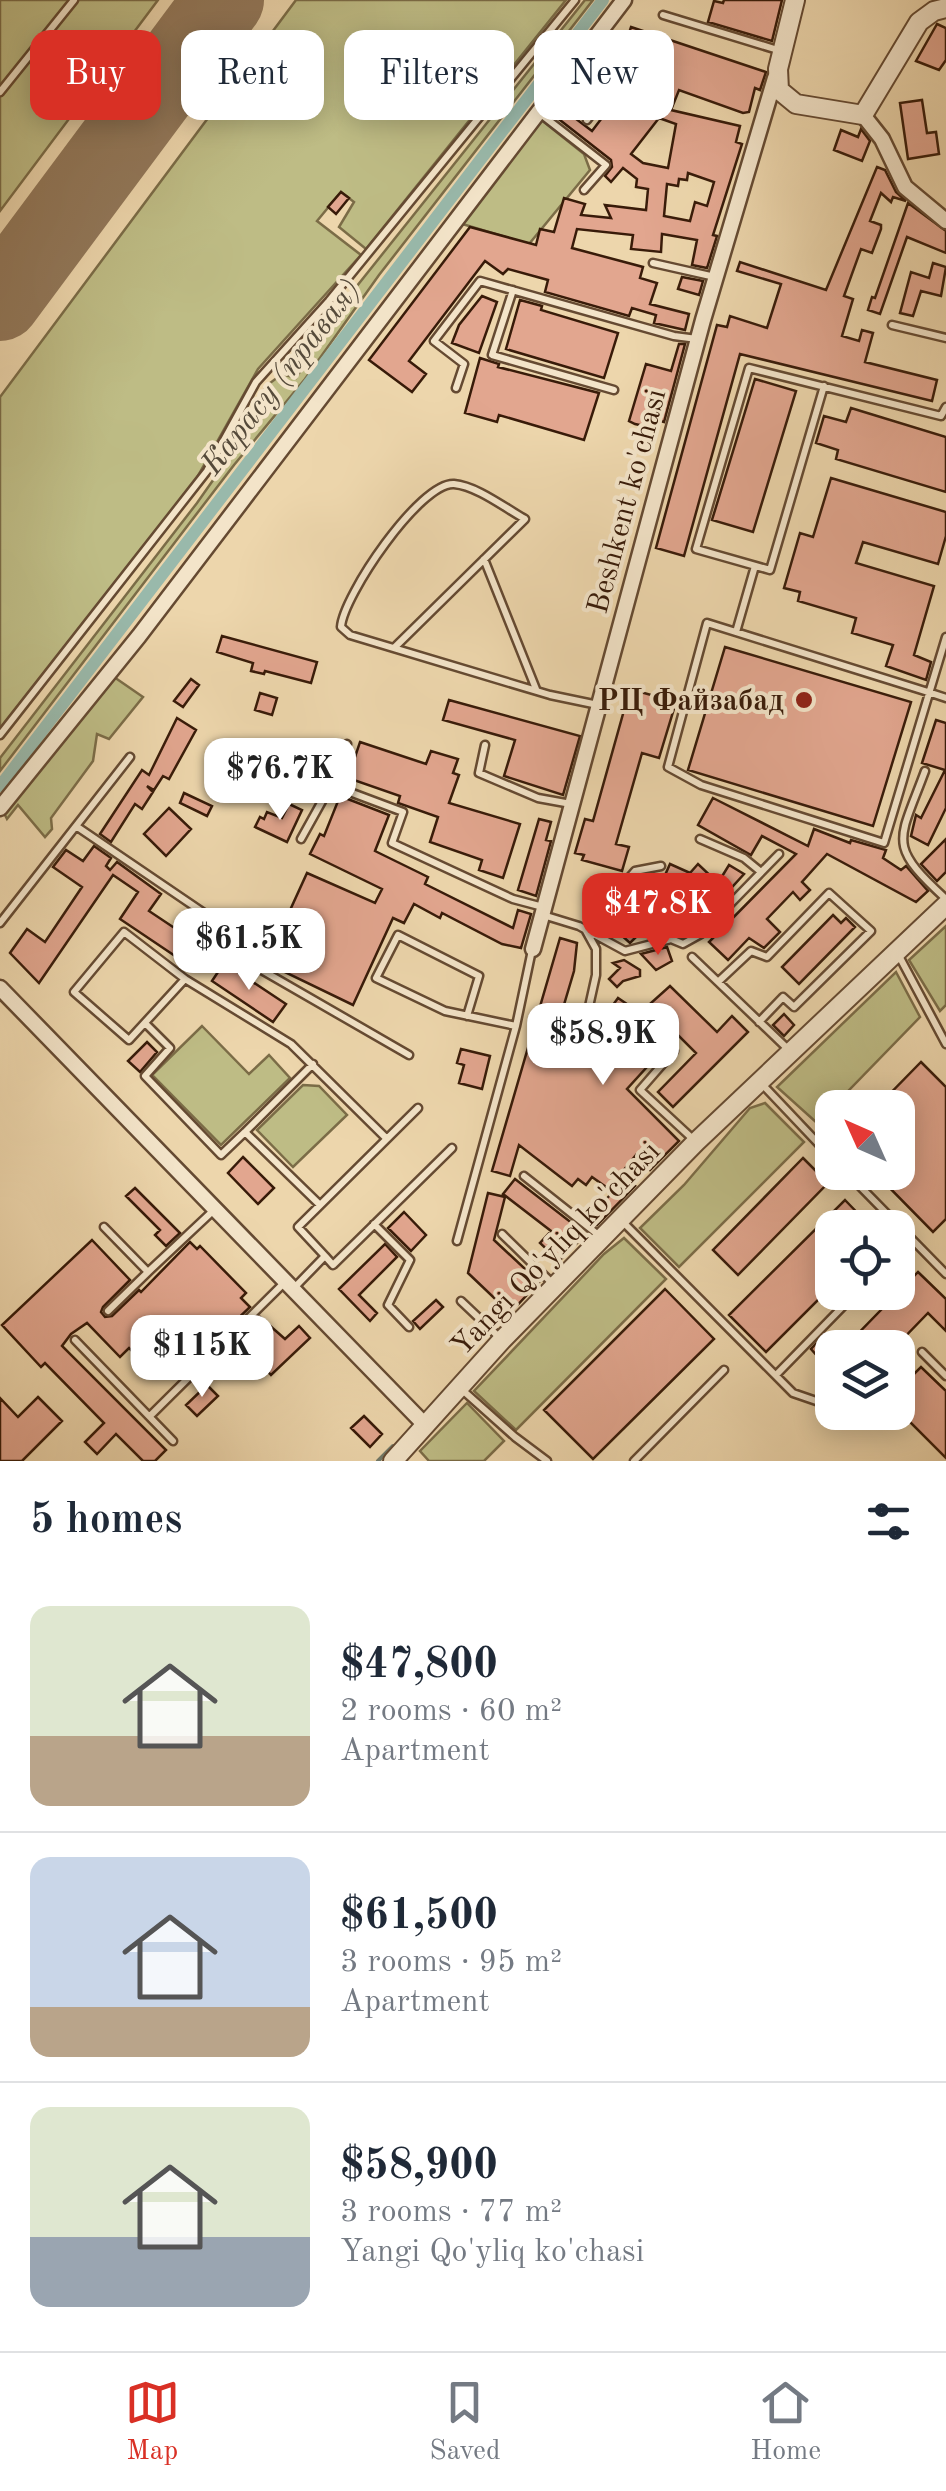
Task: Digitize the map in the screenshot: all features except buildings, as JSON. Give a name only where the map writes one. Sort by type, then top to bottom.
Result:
[{"type":"street","points":[[601,30],[624,0]]},
{"type":"street","name":"Beshkent ko'chasi","points":[[533,949],[698,339],[795,0]]},
{"type":"street","points":[[862,115],[919,22],[946,8]]},
{"type":"street","name":"Beshkent ko'chasi","points":[[780,60],[780,90],[796,104]]},
{"type":"street","points":[[767,107],[781,101],[862,115],[882,139],[906,187],[946,222]]},
{"type":"street","points":[[0,808],[139,636],[534,116]]},
{"type":"street","name":"Yangi Qo'yliq ko'chasi","points":[[396,1460],[458,1386],[620,1219],[696,1142],[898,953],[946,902]]},
{"type":"street","points":[[0,988],[426,1426]]},
{"type":"lane","points":[[0,92],[74,0]]},
{"type":"lane","points":[[0,735],[207,471],[256,382],[353,272],[575,0]]},
{"type":"lane","points":[[663,16],[780,60]]},
{"type":"lane","points":[[0,77],[8,82]]},
{"type":"lane","points":[[547,120],[606,165],[584,190]]},
{"type":"lane","points":[[653,263],[716,277]]},
{"type":"lane","points":[[456,388],[464,364],[434,342],[480,281],[674,336],[698,339]]},
{"type":"lane","points":[[513,290],[492,355],[614,390]]},
{"type":"lane","points":[[892,325],[946,338]]},
{"type":"lane","points":[[824,386],[770,570],[696,548],[750,368],[824,386],[941,416],[946,407]]},
{"type":"lane","points":[[394,648],[525,519],[453,484],[436,488],[392,538],[356,585],[342,613],[341,627],[350,635],[536,691],[599,706]]},
{"type":"lane","points":[[484,559],[536,691]]},
{"type":"lane","points":[[736,632],[755,566]]},
{"type":"lane","points":[[946,637],[928,692],[884,843],[700,784],[668,767],[707,623],[928,692],[946,698]]},
{"type":"lane","points":[[302,839],[331,785],[347,744]]},
{"type":"lane","points":[[486,745],[479,773],[538,798],[572,804]]},
{"type":"lane","points":[[0,924],[130,757]]},
{"type":"lane","points":[[925,771],[903,832],[903,850],[915,870],[946,902]]},
{"type":"lane","points":[[331,785],[403,812],[392,843],[585,929],[626,952],[671,939],[682,944],[701,934],[778,854]]},
{"type":"lane","points":[[76,826],[254,947],[246,961],[409,1056]]},
{"type":"lane","points":[[700,839],[744,858],[761,872]]},
{"type":"lane","points":[[585,929],[635,871],[661,866]]},
{"type":"lane","points":[[718,982],[751,951],[767,956],[829,893],[871,931],[794,1007],[783,997],[758,1022]]},
{"type":"lane","points":[[580,1047],[596,975],[596,949],[585,929]]},
{"type":"lane","points":[[185,979],[129,1040],[74,992],[124,932],[185,979],[291,1044],[387,1139]]},
{"type":"lane","points":[[467,1016],[479,976],[398,935],[376,978],[445,1012],[516,1026]]},
{"type":"lane","points":[[456,1241],[516,1026],[533,949]]},
{"type":"lane","points":[[898,953],[946,1044]]},
{"type":"lane","points":[[692,956],[792,1053]]},
{"type":"lane","points":[[144,1023],[170,1048],[144,1076],[222,1156],[313,1064]]},
{"type":"lane","points":[[674,1052],[640,1090],[696,1142]]},
{"type":"lane","points":[[760,1082],[815,1140]]},
{"type":"lane","points":[[418,1108],[298,1228],[333,1264],[452,1148]]},
{"type":"lane","points":[[244,1132],[320,1206]]},
{"type":"lane","points":[[524,1176],[602,1238]]},
{"type":"lane","points":[[864,1190],[945,1272]]},
{"type":"lane","points":[[108,1311],[216,1208]]},
{"type":"lane","points":[[620,1219],[793,1392],[815,1401]]},
{"type":"lane","points":[[374,1224],[410,1260],[388,1305],[409,1327]]},
{"type":"lane","points":[[104,1227],[148,1272]]},
{"type":"lane","points":[[502,1234],[555,1286]]},
{"type":"lane","points":[[150,1416],[326,1256]]},
{"type":"lane","points":[[461,1300],[502,1340]]},
{"type":"lane","points":[[776,1376],[840,1310]]},
{"type":"lane","points":[[75,1340],[173,1441]]},
{"type":"lane","points":[[922,1352],[946,1376]]},
{"type":"lane","points":[[634,1461],[724,1370]]},
{"type":"lane","points":[[458,1386],[547,1461]]},
{"type":"shaded area","points":[[0,0],[158,0],[136,30],[30,30],[30,120],[68,120],[0,211]]},
{"type":"shaded area","points":[[296,0],[566,0],[542,30],[534,30],[534,40],[514,65],[514,30],[344,30],[344,120],[470,120],[366,249],[339,227],[354,202],[341,192],[317,221],[361,255],[258,369],[195,481],[0,729],[0,397],[207,120],[324,120],[324,30],[274,30]]},
{"type":"shaded area","points":[[585,0],[593,0],[570,30],[561,30]]},
{"type":"shaded area","points":[[534,64],[534,76],[514,102],[514,89]]},
{"type":"shaded area","points":[[489,120],[500,120],[379,275],[305,379],[234,465],[0,771],[0,758],[230,456],[266,386],[282,374],[296,378],[341,306]]},
{"type":"shaded area","points":[[537,120],[584,154],[590,170],[529,244],[459,223]]},
{"type":"shaded area","points":[[114,677],[143,697],[109,739],[97,734],[93,761],[51,818],[52,829],[45,837],[18,805],[7,819],[3,811]]},
{"type":"shaded area","points":[[946,926],[946,1005],[940,1011],[909,960]]},
{"type":"shaded area","points":[[896,972],[920,1017],[849,1090],[815,1090],[815,1121],[777,1087]]},
{"type":"shaded area","points":[[202,1026],[249,1074],[269,1055],[290,1078],[221,1145],[152,1075]]},
{"type":"shaded area","points":[[303,1085],[319,1086],[347,1115],[293,1167],[257,1130]]},
{"type":"shaded area","points":[[765,1103],[804,1142],[679,1267],[640,1228],[684,1185],[750,1108]]},
{"type":"shaded area","points":[[624,1238],[666,1279],[516,1430],[474,1391],[604,1254]]},
{"type":"shaded area","points":[[467,1403],[504,1441],[484,1461],[429,1461],[420,1451]]},
{"type":"waterway","name":"Карасу (правая)","points":[[0,786],[603,0]]},
{"type":"waterway","points":[[378,1461],[395,1448]]},
{"type":"runway","points":[[0,301],[224,0]]},
{"type":"place","name":"РЦ Файзабад","points":[[804,700]]}]
